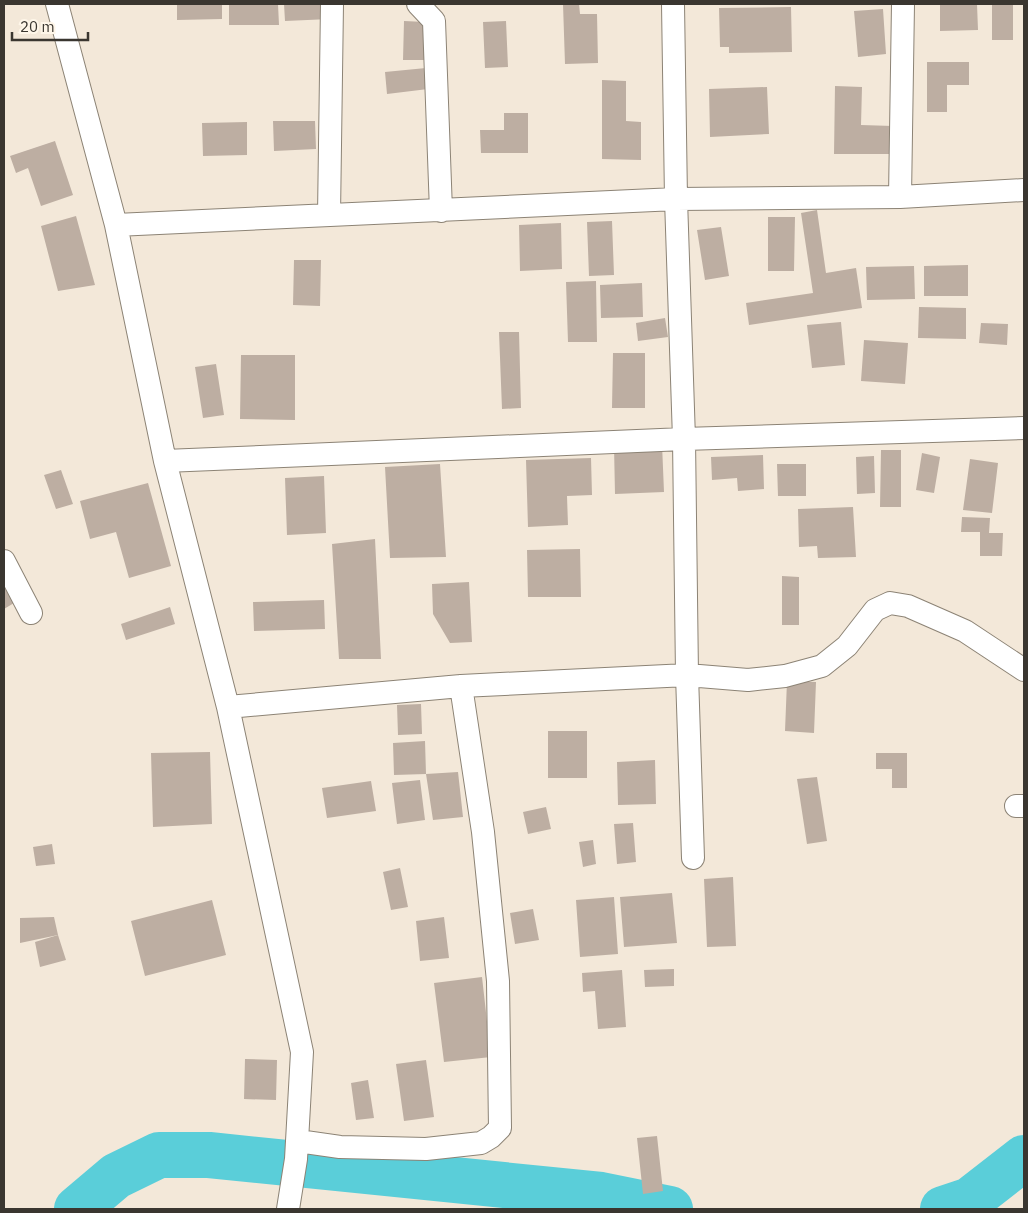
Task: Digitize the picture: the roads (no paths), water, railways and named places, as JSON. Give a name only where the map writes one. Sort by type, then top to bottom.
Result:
[{"type":"street","points":[[57,4],[116,225],[165,461],[228,707],[302,1052],[297,1150],[288,1208]]},
{"type":"street","points":[[329,215],[332,4]]},
{"type":"street","points":[[418,4],[434,20],[441,211]]},
{"type":"street","points":[[673,4],[676,199],[684,439],[687,674],[693,858]]},
{"type":"street","points":[[900,196],[903,4]]},
{"type":"street","points":[[116,225],[676,199],[900,196],[1024,190]]},
{"type":"street","points":[[165,461],[684,439],[1024,428]]},
{"type":"street","points":[[4,561],[31,613]]},
{"type":"street","points":[[228,707],[461,686],[687,674],[748,680],[785,676],[822,666],[847,646],[875,610],[890,603],[908,606],[965,631],[1024,670]]},
{"type":"street","points":[[297,1150],[340,1147],[426,1149],[481,1143],[500,1128],[498,981],[483,832],[461,686]]},
{"type":"waterway","points":[[77,1209],[116,1176],[159,1155],[209,1155],[601,1195],[670,1209]]},
{"type":"waterway","points":[[943,1209],[970,1200],[1024,1158]]}]
